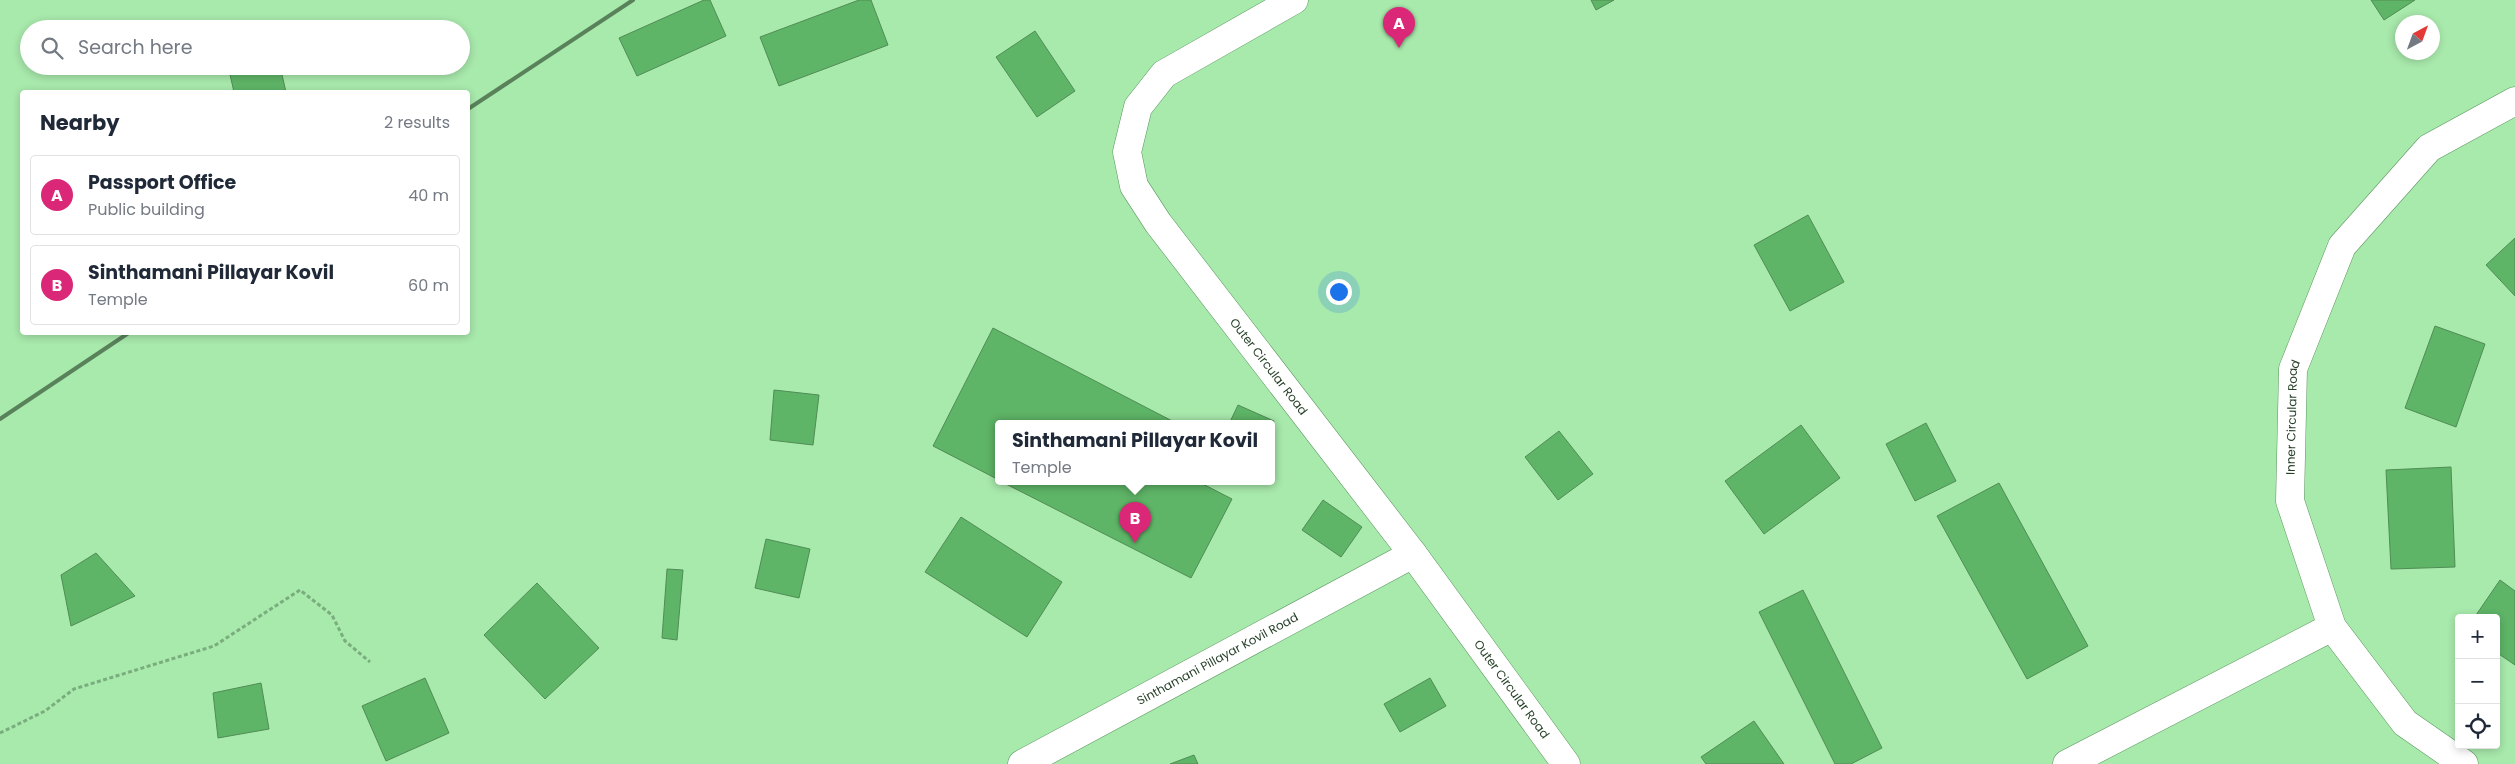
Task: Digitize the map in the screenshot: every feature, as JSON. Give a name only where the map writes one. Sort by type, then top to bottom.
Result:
[{"type":"street","name":"Outer Circular Road","points":[[1294,0],[1164,74],[1138,106],[1127,152],[1134,186],[1158,223],[1413,554],[1566,764]]},
{"type":"street","name":"Inner Circular Road","points":[[2464,764],[2405,723],[2332,627],[2290,502],[2294,369],[2342,246],[2429,148],[2515,102]]},
{"type":"street","name":"Sinthamani Pillayar Kovil Road","points":[[1022,764],[1413,554]]},
{"type":"street","points":[[2067,764],[2332,627]]},
{"type":"path","points":[[0,733],[46,711],[74,689],[214,646],[300,590],[332,615],[346,641],[370,662]]},
{"type":"building","points":[[704,0],[710,0],[726,36],[637,76],[619,38]]},
{"type":"building","points":[[859,0],[871,0],[888,45],[779,86],[760,37]]},
{"type":"building","points":[[1591,0],[1614,0],[1596,10]]},
{"type":"building","points":[[2371,0],[2415,0],[2384,20]]},
{"type":"building","points":[[1035,31],[1075,91],[1037,117],[996,57]]},
{"type":"building","points":[[230,75],[282,75],[286,90],[234,90]]},
{"type":"building","points":[[1808,215],[1844,282],[1790,311],[1754,245]]},
{"type":"building","points":[[2515,238],[2515,296],[2486,265]]},
{"type":"building","points":[[2435,326],[2485,344],[2456,427],[2405,408]]},
{"type":"building","points":[[993,328],[1170,420],[995,420],[995,478],[933,446]]},
{"type":"building","points":[[774,390],[819,395],[813,445],[770,440]]},
{"type":"building","points":[[1238,405],[1272,420],[1231,420]]},
{"type":"building","points":[[1926,423],[1956,481],[1915,501],[1886,444]]},
{"type":"building","points":[[1801,425],[1840,478],[1764,534],[1725,481]]},
{"type":"building","points":[[1559,431],[1593,474],[1558,500],[1525,457]]},
{"type":"building","points":[[2451,467],[2455,567],[2391,569],[2386,470]]},
{"type":"building","points":[[1999,483],[2088,646],[2027,679],[1937,516]]},
{"type":"building","points":[[1008,485],[1205,485],[1232,499],[1191,578]]},
{"type":"building","points":[[1323,500],[1362,527],[1341,557],[1302,530]]},
{"type":"building","points":[[961,517],[1062,582],[1027,637],[925,572]]},
{"type":"building","points":[[766,539],[810,549],[799,598],[755,588]]},
{"type":"building","points":[[96,553],[135,596],[71,626],[61,575]]},
{"type":"building","points":[[667,569],[683,570],[677,640],[662,638]]},
{"type":"building","points":[[2500,580],[2515,591],[2515,665],[2500,655],[2500,614],[2477,614]]},
{"type":"building","points":[[537,583],[599,648],[545,699],[484,635]]},
{"type":"building","points":[[1803,590],[1882,748],[1851,764],[1835,764],[1759,612]]},
{"type":"building","points":[[425,678],[449,733],[386,761],[362,706]]},
{"type":"building","points":[[1430,678],[1446,706],[1400,732],[1384,704]]},
{"type":"building","points":[[261,683],[269,729],[218,738],[213,693]]},
{"type":"building","points":[[1754,721],[1784,764],[1706,764],[1701,757]]},
{"type":"building","points":[[1194,755],[1198,764],[1170,764]]},
{"type":"railway","points":[[470,108],[633,0]]},
{"type":"railway","points":[[0,419],[126,335]]},
{"type":"place","name":"Passport Office","points":[[1399,48]]},
{"type":"place","name":"Sinthamani Pillayar Kovil","points":[[1135,543]]}]
